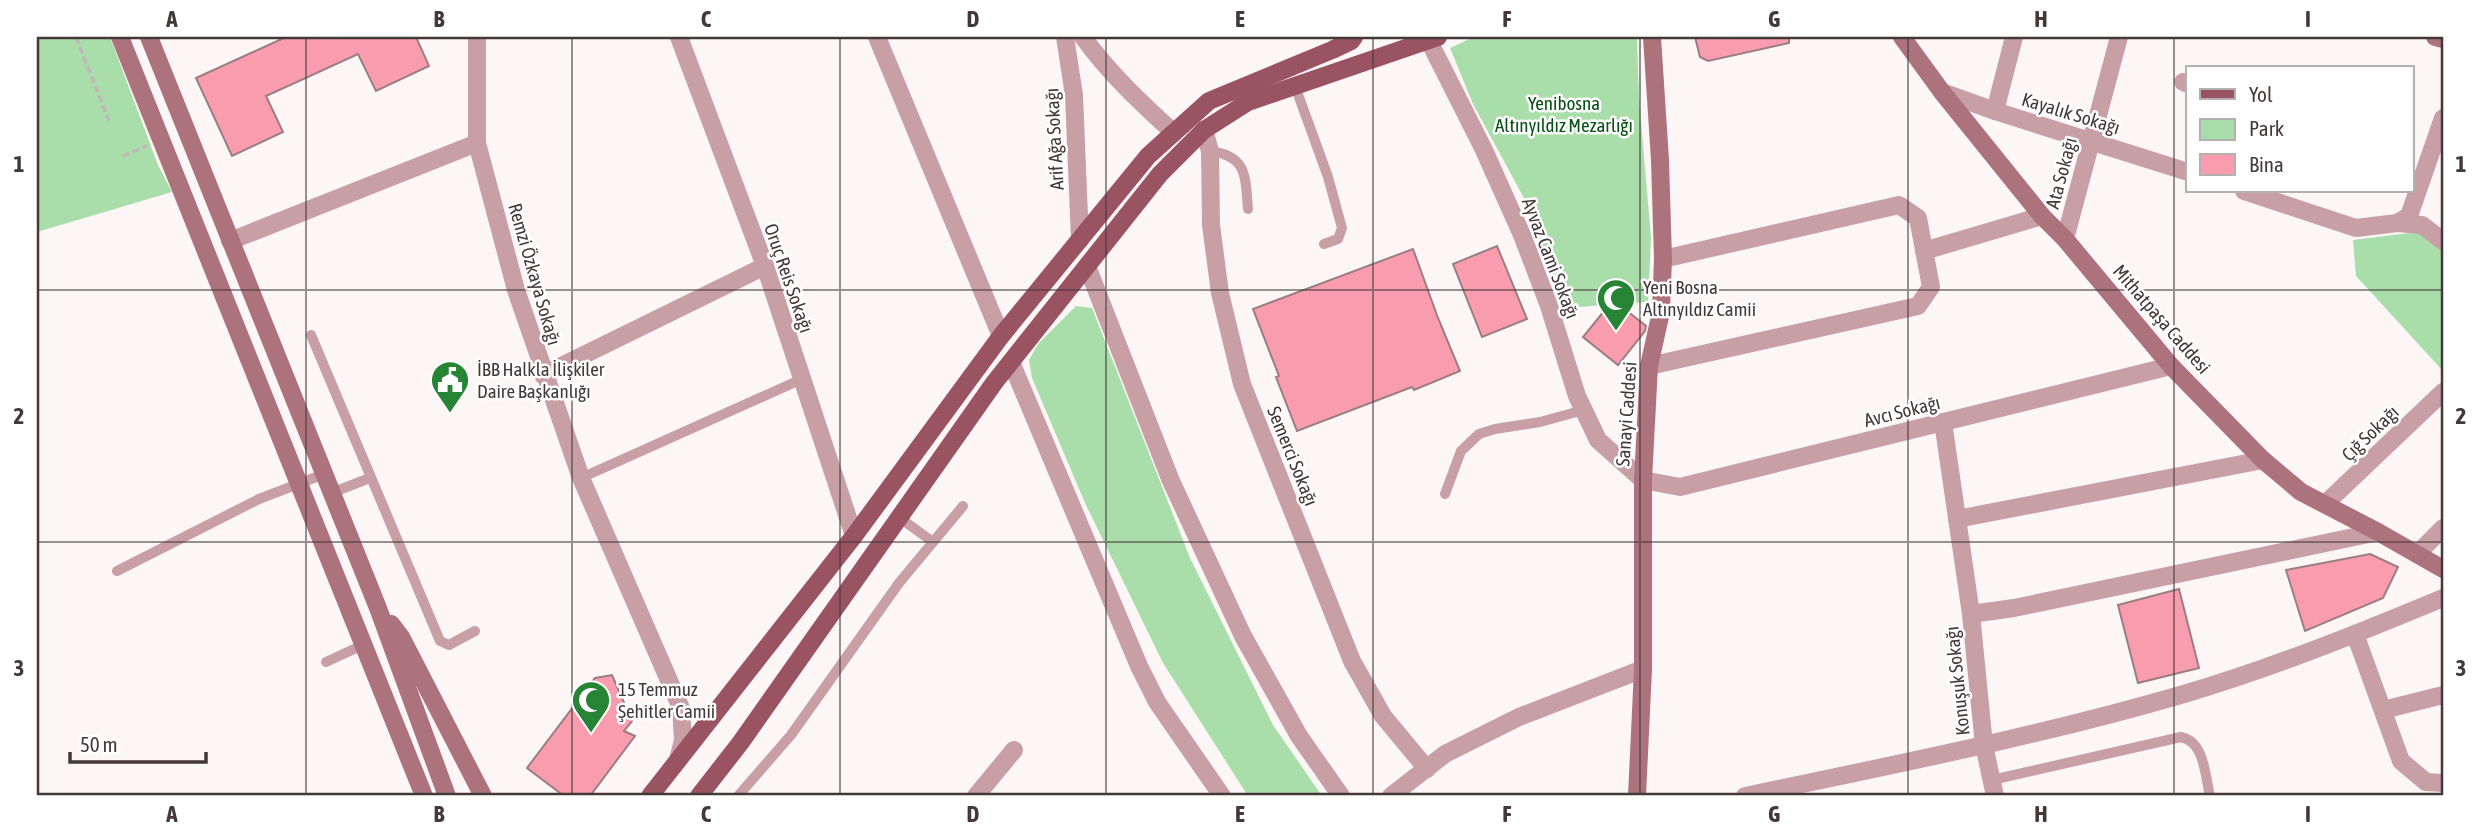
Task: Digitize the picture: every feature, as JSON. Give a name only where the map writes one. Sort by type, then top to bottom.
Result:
[{"type":"main road","points":[[120,37],[424,796]]},
{"type":"main road","points":[[149,37],[378,608],[447,796]]},
{"type":"main road","points":[[650,796],[854,536],[1001,336],[1148,156],[1209,101],[1332,51],[1354,37]]},
{"type":"main road","name":"Sanayi Caddesi","points":[[1637,796],[1643,669],[1643,481],[1649,366],[1661,312],[1663,259],[1652,37]]},
{"type":"main road","points":[[2435,37],[2443,39]]},
{"type":"main road","points":[[699,796],[741,742],[1011,362],[1160,174],[1204,130],[1248,102],[1428,38]]},
{"type":"main road","name":"Mithatpaşa Caddesi","points":[[1908,40],[1942,92],[2042,216],[2065,239],[2171,366],[2263,460],[2301,492],[2443,569]]},
{"type":"main road","points":[[378,608],[401,637],[483,796]]},
{"type":"street","name":"Remzi Özkaya Sokağı","points":[[477,37],[477,143],[516,290],[581,478],[681,708]]},
{"type":"street","name":"Oruç Reis Sokağı","points":[[679,37],[765,266],[854,536]]},
{"type":"street","points":[[877,37],[1001,336]]},
{"type":"street","name":"Arif Ağa Sokağı","points":[[1065,37],[1074,95],[1080,240]]},
{"type":"street","points":[[1083,37],[1138,101],[1174,133]]},
{"type":"street","points":[[1995,111],[2014,37]]},
{"type":"street","name":"Ata Sokağı","points":[[2065,239],[2119,37]]},
{"type":"street","name":"Ayvaz Cami Sokağı","points":[[1428,38],[1484,150],[1522,235],[1584,410],[1598,440],[1643,481]]},
{"type":"street","name":"Kayalık Sokağı","points":[[1942,92],[2186,171]]},
{"type":"street","points":[[2414,189],[2419,162],[2443,118]]},
{"type":"street","name":"Semerci Sokağı","points":[[1204,130],[1210,151],[1211,226],[1220,293],[1242,384],[1352,661],[1383,716],[1427,769]]},
{"type":"street","points":[[230,241],[477,143]]},
{"type":"street","points":[[2247,192],[2356,228],[2398,223],[2421,225],[2443,241]]},
{"type":"street","points":[[2398,223],[2409,216],[2413,192]]},
{"type":"street","points":[[1649,366],[1918,306],[1931,287],[1918,218],[1899,205],[1663,259]]},
{"type":"street","points":[[1924,251],[2042,216]]},
{"type":"street","points":[[544,375],[765,266]]},
{"type":"street","points":[[1087,267],[1171,481],[1242,636],[1299,736],[1341,796]]},
{"type":"street","points":[[1011,362],[1139,666],[1157,702],[1222,796]]},
{"type":"street","name":"Avcı Sokağı","points":[[1643,481],[1680,487],[2171,366]]},
{"type":"street","name":"Çığ Sokağı","points":[[2325,505],[2443,392]]},
{"type":"street","name":"Konuşuk Sokağı","points":[[1943,422],[1971,614],[1984,745],[1994,788]]},
{"type":"street","points":[[1957,519],[2263,460]]},
{"type":"street","points":[[2417,554],[2443,528]]},
{"type":"street","points":[[1971,614],[2378,532]]},
{"type":"street","points":[[1745,796],[1984,745],[2186,693],[2356,634],[2443,598]]},
{"type":"street","points":[[2356,634],[2401,761],[2426,782],[2443,783]]},
{"type":"street","points":[[1391,796],[1444,754],[1519,717],[1643,669]]},
{"type":"street","points":[[2383,710],[2443,695]]},
{"type":"street","points":[[681,708],[695,717],[709,720]]},
{"type":"street","points":[[678,760],[683,740],[681,708]]},
{"type":"street","points":[[976,796],[1014,750]]},
{"type":"lane","points":[[1295,86],[1325,167],[1342,228],[1338,239],[1324,244]]},
{"type":"lane","points":[[1210,151],[1235,158],[1241,166],[1248,209]]},
{"type":"lane","points":[[310,335],[370,478],[379,492],[440,641],[449,645],[475,631]]},
{"type":"lane","points":[[581,478],[802,380]]},
{"type":"lane","points":[[1445,494],[1461,451],[1479,434],[1584,410]]},
{"type":"lane","points":[[117,570],[258,499],[324,474]]},
{"type":"lane","points":[[331,493],[370,478]]},
{"type":"lane","points":[[738,796],[791,735],[900,583],[963,506]]},
{"type":"lane","points":[[900,517],[933,542]]},
{"type":"lane","points":[[327,662],[365,644]]},
{"type":"lane","points":[[1994,788],[2181,737],[2191,741],[2199,751],[2210,796]]},
{"type":"path","points":[[76,37],[109,121]]},
{"type":"path","points":[[123,156],[162,141]]},
{"type":"green space","points":[[37,37],[110,37],[158,165],[172,192],[37,232]]},
{"type":"green space","name":"Yenibosna Altınyıldız Mezarlığı","points":[[1474,37],[1637,37],[1639,98],[1651,238],[1648,302],[1564,308],[1525,200],[1473,104],[1450,48]]},
{"type":"green space","points":[[2417,232],[2443,250],[2443,371],[2356,276],[2353,240]]},
{"type":"green space","points":[[1076,306],[1092,308],[1190,558],[1273,725],[1322,796],[1248,796],[1163,663],[1085,503],[1032,378],[1029,360],[1038,344]]},
{"type":"building","points":[[286,37],[416,37],[429,66],[376,91],[358,54],[266,96],[283,132],[232,156],[196,78]]},
{"type":"building","points":[[1695,37],[1789,37],[1789,43],[1708,61],[1700,57]]},
{"type":"building","points":[[1497,246],[1527,319],[1482,337],[1453,264]]},
{"type":"building","points":[[1413,249],[1460,371],[1297,431],[1253,309]]},
{"type":"building","name":"Yeni Bosna Altınyıldız Camii","points":[[1613,300],[1646,326],[1645,331],[1618,365],[1583,337]]},
{"type":"building","points":[[2370,554],[2398,567],[2383,598],[2305,631],[2286,570]]},
{"type":"building","points":[[2179,589],[2199,668],[2138,683],[2118,605]]},
{"type":"building","name":"15 Temmuz Şehitler Camii","points":[[612,675],[632,721],[624,731],[635,736],[590,796],[564,796],[527,768],[595,678]]},
{"type":"place","name":"Yeni Bosna Altınyıldız Camii","points":[[1616,332]]},
{"type":"place","name":"İBB Halkla İlişkiler Daire Başkanlığı","points":[[450,414]]},
{"type":"place","name":"15 Temmuz Şehitler Camii","points":[[591,734]]}]
